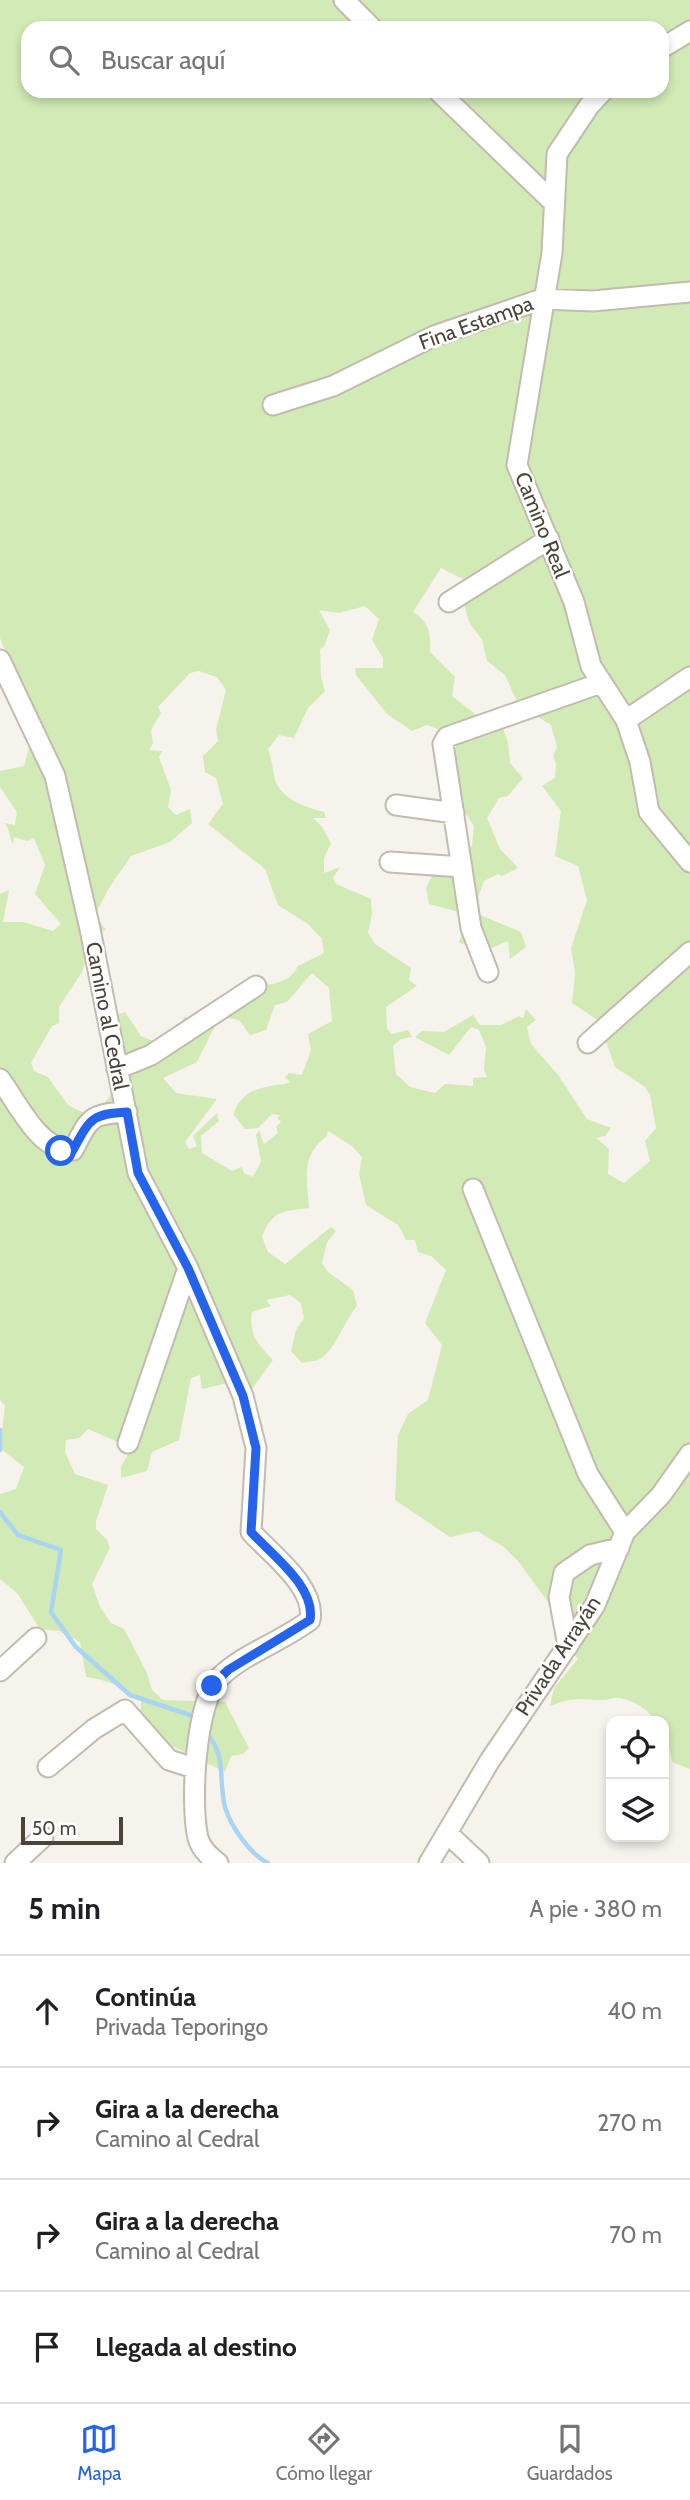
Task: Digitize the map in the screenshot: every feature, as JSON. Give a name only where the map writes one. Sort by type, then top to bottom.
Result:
[{"type":"street","points":[[344,0],[365,21]]},
{"type":"street","points":[[669,43],[690,31]]},
{"type":"street","points":[[445,98],[554,203]]},
{"type":"street","name":"Camino Real","points":[[596,98],[557,154],[552,253],[542,299],[517,465],[574,602],[591,666],[625,720],[640,762],[649,812],[690,862]]},
{"type":"street","name":"Fina Estampa","points":[[273,405],[333,386],[434,336],[542,299],[593,301],[690,292]]},
{"type":"street","points":[[449,602],[549,539]]},
{"type":"street","name":"Camino al Cedral","points":[[0,660],[55,776],[90,929],[138,1173],[188,1268],[243,1396],[256,1448],[251,1532],[305,1591],[313,1606],[310,1620],[295,1632],[221,1676],[212,1686],[194,1768],[193,1794],[198,1839],[205,1852],[218,1863]]},
{"type":"street","points":[[625,720],[690,677]]},
{"type":"street","points":[[488,972],[471,928],[443,744],[447,737],[601,683]]},
{"type":"street","points":[[396,806],[454,813]]},
{"type":"street","points":[[390,862],[462,867]]},
{"type":"street","points":[[588,1043],[690,952]]},
{"type":"street","points":[[117,1069],[151,1055],[256,986]]},
{"type":"street","points":[[0,1079],[46,1142],[61,1151],[73,1150],[88,1122],[99,1114],[127,1112]]},
{"type":"street","points":[[473,1189],[588,1474],[622,1540],[590,1555],[564,1573],[559,1597],[562,1627],[569,1646]]},
{"type":"street","points":[[128,1443],[188,1268]]},
{"type":"street","name":"Privada Arrayán","points":[[429,1863],[489,1762],[595,1605],[622,1540],[661,1495],[690,1454]]},
{"type":"street","points":[[0,1671],[36,1638]]},
{"type":"street","points":[[48,1767],[94,1730],[125,1710],[169,1760],[194,1768]]},
{"type":"street","points":[[447,1833],[479,1863]]},
{"type":"street","points":[[15,1863],[43,1837]]},
{"type":"green space","points":[[0,0],[690,0],[690,1769],[672,1762],[669,1716],[651,1716],[631,1701],[618,1698],[577,1699],[550,1706],[554,1688],[578,1659],[573,1654],[579,1649],[556,1636],[548,1602],[518,1561],[504,1547],[477,1531],[450,1537],[395,1500],[398,1435],[408,1414],[428,1400],[442,1345],[425,1323],[446,1270],[431,1256],[418,1252],[415,1240],[406,1240],[398,1225],[366,1205],[359,1174],[362,1157],[352,1146],[328,1131],[309,1160],[309,1208],[292,1210],[275,1217],[262,1237],[268,1252],[285,1264],[331,1227],[336,1231],[327,1242],[322,1263],[328,1272],[353,1290],[357,1306],[324,1356],[302,1363],[291,1351],[296,1330],[304,1318],[301,1303],[290,1295],[266,1300],[271,1306],[252,1312],[252,1327],[259,1343],[273,1360],[251,1390],[228,1383],[202,1389],[200,1375],[191,1378],[179,1440],[152,1452],[147,1471],[121,1478],[121,1467],[129,1452],[127,1446],[88,1429],[79,1438],[66,1440],[65,1452],[75,1474],[108,1485],[96,1521],[96,1529],[107,1540],[110,1548],[92,1584],[100,1607],[111,1623],[124,1629],[147,1673],[152,1690],[163,1700],[225,1702],[249,1748],[243,1754],[231,1756],[225,1772],[168,1744],[141,1718],[141,1699],[110,1683],[86,1677],[80,1642],[59,1631],[40,1629],[17,1593],[0,1579],[0,1494],[16,1489],[24,1467],[0,1448],[5,1406],[0,1400],[0,894],[9,890],[3,922],[23,922],[53,931],[61,924],[35,894],[45,865],[34,838],[27,841],[14,837],[13,844],[5,823],[15,825],[17,812],[0,787],[0,771],[24,766],[30,744],[14,673],[0,638]],"holes":[[[441,568],[467,581],[464,604],[469,622],[482,640],[487,661],[505,675],[523,715],[533,714],[551,725],[557,747],[553,756],[556,764],[555,778],[542,786],[561,811],[555,856],[578,866],[587,900],[571,948],[575,973],[572,1003],[599,1021],[615,1067],[645,1087],[650,1095],[656,1128],[645,1141],[650,1161],[624,1183],[608,1174],[609,1149],[596,1138],[605,1136],[611,1128],[587,1119],[558,1075],[531,1044],[527,1027],[536,1020],[526,1009],[523,1018],[519,1016],[501,1025],[480,1025],[473,1015],[444,1032],[422,1031],[415,1037],[449,1055],[471,1027],[479,1030],[486,1047],[484,1070],[487,1077],[473,1078],[473,1086],[445,1084],[435,1093],[410,1087],[396,1074],[393,1046],[401,1039],[412,1037],[408,1030],[392,1034],[387,1029],[386,1007],[417,986],[409,980],[411,968],[375,944],[368,933],[372,914],[371,899],[336,884],[333,878],[340,867],[324,873],[324,858],[331,843],[313,818],[326,818],[324,812],[289,798],[275,780],[268,749],[279,735],[294,738],[308,708],[325,691],[321,677],[320,649],[324,647],[330,630],[319,610],[339,613],[365,606],[379,619],[372,640],[383,658],[383,668],[355,668],[356,675],[387,714],[412,731],[427,725],[440,730],[456,744],[453,771],[438,785],[442,800],[456,799],[474,826],[472,846],[435,870],[426,888],[429,904],[459,912],[465,921],[459,943],[489,949],[508,941],[510,959],[526,947],[521,932],[473,912],[484,881],[518,868],[500,849],[487,818],[499,798],[508,796],[523,778],[510,763],[508,742],[500,720],[475,714],[452,696],[455,677],[430,652],[428,629],[423,620],[413,612]],[[199,671],[217,677],[226,690],[216,730],[218,741],[203,756],[205,772],[216,778],[223,804],[208,824],[265,869],[278,905],[308,924],[322,939],[324,953],[298,966],[285,980],[253,985],[217,1016],[239,1020],[250,1035],[266,1030],[275,1005],[287,1002],[312,973],[329,988],[332,1021],[308,1034],[311,1050],[302,1075],[289,1073],[285,1077],[290,1082],[254,1091],[237,1106],[233,1114],[245,1129],[258,1128],[272,1114],[280,1115],[277,1118],[281,1122],[276,1127],[278,1133],[264,1144],[259,1130],[256,1135],[261,1161],[253,1177],[244,1173],[242,1167],[232,1171],[202,1153],[201,1136],[219,1121],[217,1113],[193,1136],[197,1146],[189,1149],[185,1142],[217,1099],[176,1093],[163,1078],[197,1062],[214,1028],[212,1019],[184,1017],[176,1037],[160,1044],[141,1036],[125,1012],[110,1017],[119,1084],[103,1105],[84,1113],[68,1105],[48,1077],[34,1071],[31,1063],[52,1026],[59,1023],[59,1007],[82,972],[90,947],[102,952],[102,931],[106,930],[95,915],[109,888],[131,856],[170,842],[192,823],[190,809],[176,815],[168,807],[171,790],[159,757],[162,751],[149,750],[153,743],[151,730],[161,713],[158,707],[190,673]]]},
{"type":"waterway","points":[[0,1430],[0,1450]]},
{"type":"waterway","points":[[0,1512],[18,1535],[61,1550],[51,1612],[75,1646],[130,1695],[190,1715],[196,1722]]},
{"type":"waterway","points":[[207,1734],[220,1759],[223,1797],[228,1815],[248,1847],[268,1863]]},
{"type":"route","points":[[61,1151],[73,1150],[88,1122],[99,1114],[127,1112],[138,1173],[188,1268],[243,1396],[256,1448],[251,1532],[305,1591],[313,1606],[310,1620],[295,1632],[228,1670],[212,1686]]}]
